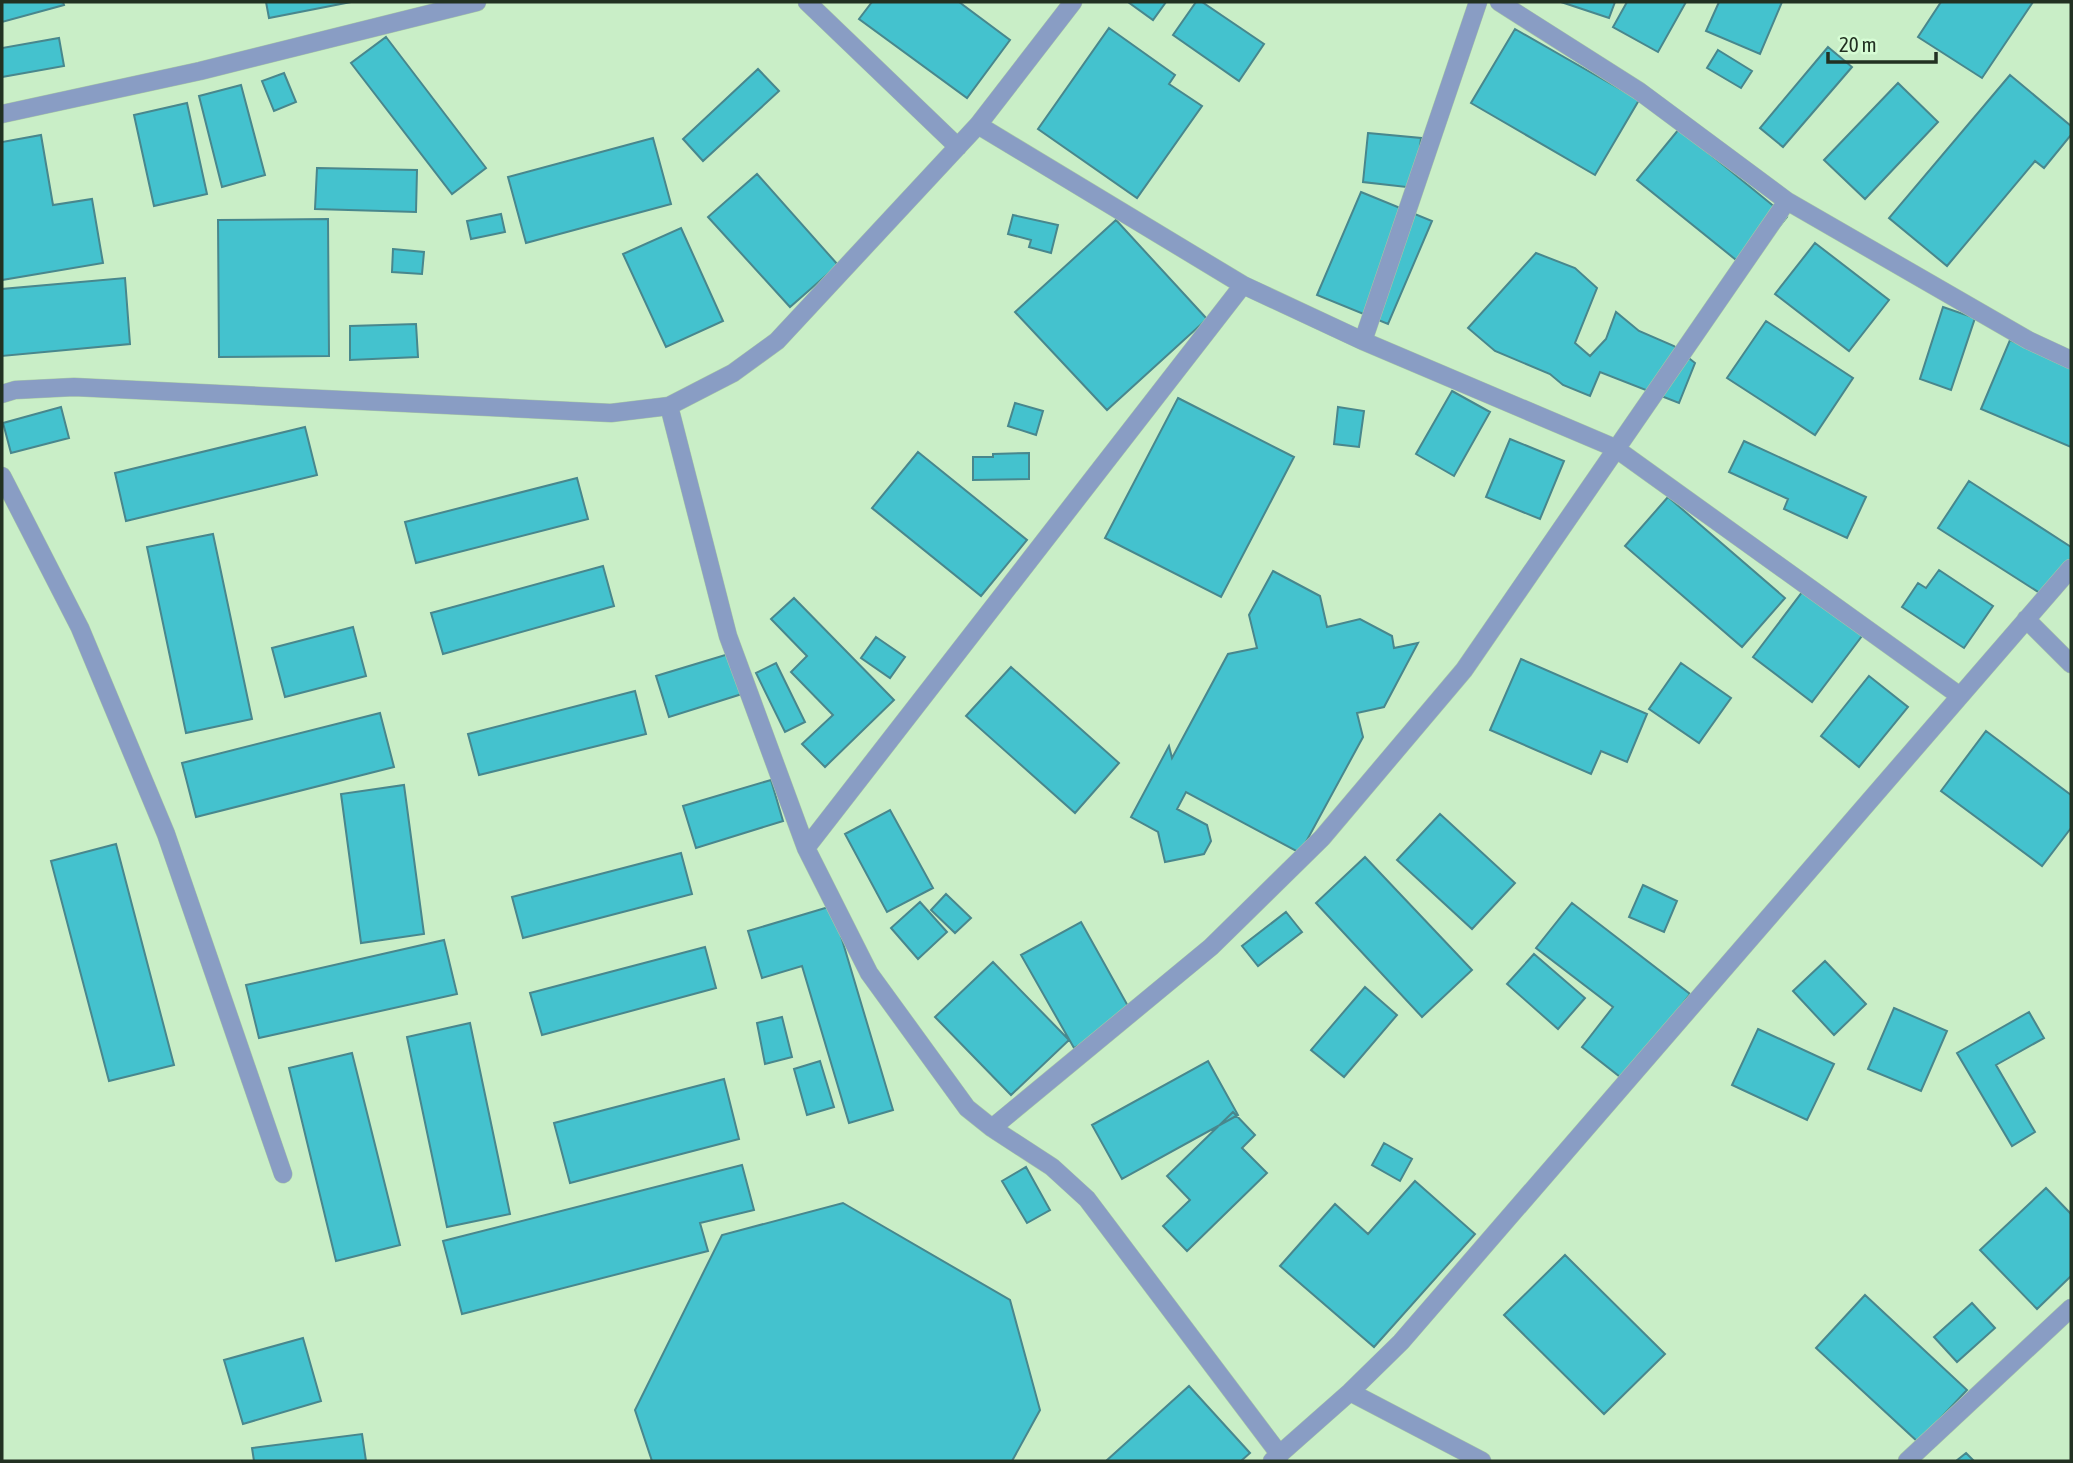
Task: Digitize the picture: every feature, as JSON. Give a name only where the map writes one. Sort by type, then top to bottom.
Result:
[{"type":"street","points":[[2,114],[200,71],[478,2]]},
{"type":"street","points":[[807,2],[958,147]]},
{"type":"street","points":[[2,394],[15,390],[74,387],[611,413],[669,406],[733,373],[777,341],[978,125],[1073,2]]},
{"type":"street","points":[[1363,341],[1478,2]]},
{"type":"street","points":[[1499,2],[1639,91],[1787,201],[2028,340],[2071,360]]},
{"type":"street","points":[[978,125],[1243,285],[1363,341],[1615,448],[1960,695]]},
{"type":"street","points":[[992,1128],[1211,947],[1322,838],[1464,670],[1787,201]]},
{"type":"street","points":[[806,848],[1243,285]]},
{"type":"street","points":[[669,406],[728,636],[806,848],[869,974],[967,1108],[992,1128],[1052,1167],[1087,1199],[1276,1458],[1401,1342],[2071,568]]},
{"type":"street","points":[[2,476],[80,628],[166,834],[283,1174]]},
{"type":"street","points":[[2026,619],[2071,664]]},
{"type":"street","points":[[1906,1461],[2071,1308]]},
{"type":"street","points":[[1350,1392],[1482,1461]]},
{"type":"building","points":[[2,2],[63,2],[64,5],[2,22]]},
{"type":"building","points":[[266,2],[351,2],[269,18]]},
{"type":"building","points":[[872,2],[959,2],[1010,40],[967,98],[859,19]]},
{"type":"building","points":[[1128,2],[1166,2],[1153,20]]},
{"type":"building","points":[[1196,2],[1202,2],[1264,44],[1239,81],[1173,35]]},
{"type":"building","points":[[1561,2],[1615,2],[1609,18]]},
{"type":"building","points":[[1627,2],[1686,2],[1658,52],[1613,27]]},
{"type":"building","points":[[1719,2],[1782,2],[1760,54],[1706,31]]},
{"type":"building","points":[[1941,2],[2033,2],[1982,78],[1918,37]]},
{"type":"building","points":[[1109,28],[1175,75],[1169,84],[1202,106],[1137,198],[1038,129]]},
{"type":"building","points":[[1515,29],[1639,100],[1595,175],[1471,103]]},
{"type":"building","points":[[386,37],[486,168],[452,194],[351,63]]},
{"type":"building","points":[[59,38],[64,66],[2,77],[2,48]]},
{"type":"building","points":[[1828,47],[1852,67],[1783,147],[1760,128]]},
{"type":"building","points":[[1718,50],[1752,71],[1741,88],[1707,68]]},
{"type":"building","points":[[758,69],[779,91],[703,161],[683,139]]},
{"type":"building","points":[[284,73],[296,102],[274,111],[262,81]]},
{"type":"building","points":[[2010,75],[2071,126],[2071,135],[2044,168],[2035,161],[1947,266],[1889,218]]},
{"type":"building","points":[[1898,83],[1938,122],[1865,199],[1824,160]]},
{"type":"building","points":[[241,85],[265,175],[222,187],[199,96]]},
{"type":"building","points":[[187,103],[207,194],[154,206],[134,115]]},
{"type":"building","points":[[1679,129],[1787,217],[1746,268],[1637,180]]},
{"type":"building","points":[[1368,133],[1421,138],[1415,188],[1363,182]]},
{"type":"building","points":[[41,135],[53,205],[92,199],[103,263],[2,280],[2,142]]},
{"type":"building","points":[[653,138],[671,204],[526,243],[508,177]]},
{"type":"building","points":[[317,168],[417,170],[416,212],[315,209]]},
{"type":"building","points":[[757,174],[838,265],[790,307],[708,217]]},
{"type":"building","points":[[1361,192],[1432,221],[1388,324],[1317,295]]},
{"type":"building","points":[[501,214],[505,232],[471,239],[467,221]]},
{"type":"building","points":[[1013,215],[1058,225],[1051,253],[1029,247],[1031,240],[1008,234]]},
{"type":"building","points":[[328,219],[329,356],[219,357],[218,220]]},
{"type":"building","points":[[1116,220],[1207,319],[1107,410],[1015,312]]},
{"type":"building","points":[[681,228],[723,321],[666,347],[623,254]]},
{"type":"building","points":[[1815,243],[1889,300],[1849,351],[1775,294]]},
{"type":"building","points":[[393,249],[424,252],[422,274],[392,272]]},
{"type":"building","points":[[1536,253],[1575,268],[1597,288],[1575,343],[1590,356],[1606,339],[1616,312],[1639,331],[1674,346],[1695,363],[1679,403],[1600,372],[1590,396],[1563,385],[1550,374],[1495,351],[1468,328]]},
{"type":"building","points":[[125,278],[130,344],[2,356],[2,289]]},
{"type":"building","points":[[1943,307],[1975,318],[1951,390],[1920,379]]},
{"type":"building","points":[[1766,321],[1853,378],[1815,435],[1727,378]]},
{"type":"building","points":[[416,324],[418,357],[350,360],[350,326]]},
{"type":"building","points":[[2010,340],[2071,366],[2071,447],[1981,409]]},
{"type":"building","points":[[1452,391],[1490,412],[1454,476],[1416,454]]},
{"type":"building","points":[[1178,398],[1294,457],[1221,597],[1105,538]]},
{"type":"building","points":[[1015,403],[1043,411],[1036,435],[1008,426]]},
{"type":"building","points":[[61,407],[69,438],[11,453],[3,423]]},
{"type":"building","points":[[1338,407],[1364,411],[1359,447],[1334,444]]},
{"type":"building","points":[[305,427],[317,475],[126,521],[115,473]]},
{"type":"building","points":[[1510,439],[1564,461],[1540,519],[1486,497]]},
{"type":"building","points":[[1744,441],[1866,497],[1847,538],[1784,509],[1788,499],[1729,472]]},
{"type":"building","points":[[918,452],[1027,540],[981,596],[872,508]]},
{"type":"building","points":[[1029,453],[1029,479],[973,480],[973,457]]},
{"type":"building","points":[[577,478],[588,519],[416,563],[405,522]]},
{"type":"building","points":[[1969,481],[2071,547],[2071,558],[2046,597],[1938,528]]},
{"type":"building","points":[[1668,497],[1785,598],[1742,647],[1625,546]]},
{"type":"building","points":[[213,534],[252,719],[186,733],[147,547]]},
{"type":"building","points":[[603,566],[614,606],[443,654],[431,613]]},
{"type":"building","points":[[1939,570],[1993,606],[1964,648],[1902,607],[1918,583],[1926,588]]},
{"type":"building","points":[[1273,571],[1320,596],[1327,627],[1360,619],[1392,636],[1394,648],[1418,643],[1384,707],[1357,713],[1363,737],[1300,853],[1186,792],[1177,809],[1207,825],[1211,841],[1204,854],[1165,862],[1158,832],[1131,817],[1169,746],[1172,758],[1228,654],[1257,648],[1249,615]]},
{"type":"building","points":[[1806,587],[1865,632],[1812,702],[1753,657]]},
{"type":"building","points":[[794,598],[894,700],[825,767],[802,744],[833,715],[791,672],[807,656],[771,619]]},
{"type":"building","points":[[353,627],[366,676],[285,697],[272,648]]},
{"type":"building","points":[[876,637],[905,657],[890,678],[861,658]]},
{"type":"building","points":[[732,653],[745,693],[669,717],[656,676]]},
{"type":"building","points":[[1521,659],[1647,714],[1627,762],[1601,751],[1591,774],[1490,730]]},
{"type":"building","points":[[776,663],[805,722],[785,732],[756,673]]},
{"type":"building","points":[[1681,663],[1731,698],[1699,743],[1649,709]]},
{"type":"building","points":[[1011,667],[1119,763],[1075,813],[966,716]]},
{"type":"building","points":[[1869,676],[1908,707],[1859,767],[1821,736]]},
{"type":"building","points":[[635,691],[646,734],[479,775],[468,734]]},
{"type":"building","points":[[380,713],[394,767],[196,817],[182,763]]},
{"type":"building","points":[[1986,731],[2071,795],[2071,828],[2042,866],[1941,791]]},
{"type":"building","points":[[771,780],[783,821],[696,848],[683,806]]},
{"type":"building","points":[[404,785],[424,934],[361,943],[341,794]]},
{"type":"building","points":[[890,810],[933,888],[887,912],[845,834]]},
{"type":"building","points":[[1440,814],[1515,883],[1472,929],[1397,860]]},
{"type":"building","points":[[116,844],[174,1065],[109,1081],[51,861]]},
{"type":"building","points":[[681,853],[692,894],[523,938],[512,897]]},
{"type":"building","points":[[1365,857],[1472,970],[1422,1017],[1316,903]]},
{"type":"building","points":[[1643,885],[1677,901],[1664,932],[1629,917]]},
{"type":"building","points":[[946,894],[971,918],[955,933],[931,910]]},
{"type":"building","points":[[920,902],[947,932],[918,959],[891,928]]},
{"type":"building","points":[[1572,903],[1690,994],[1624,1080],[1582,1047],[1613,1007],[1536,948]]},
{"type":"building","points":[[832,906],[893,1110],[849,1123],[802,966],[762,978],[748,931]]},
{"type":"building","points":[[1286,912],[1302,932],[1258,966],[1242,946]]},
{"type":"building","points":[[1081,922],[1133,1015],[1074,1048],[1021,955]]},
{"type":"building","points":[[444,940],[457,994],[259,1038],[246,985]]},
{"type":"building","points":[[705,947],[716,988],[542,1035],[530,993]]},
{"type":"building","points":[[1534,954],[1585,998],[1558,1029],[1507,984]]},
{"type":"building","points":[[1825,961],[1866,1004],[1834,1035],[1793,991]]},
{"type":"building","points":[[993,962],[1069,1040],[1011,1095],[935,1017]]},
{"type":"building","points":[[1365,987],[1397,1015],[1344,1077],[1311,1050]]},
{"type":"building","points":[[1894,1008],[1947,1031],[1921,1091],[1868,1069]]},
{"type":"building","points":[[2029,1012],[2044,1038],[1996,1065],[2035,1132],[2012,1146],[1957,1053]]},
{"type":"building","points":[[782,1017],[792,1057],[765,1064],[757,1023]]},
{"type":"building","points":[[470,1023],[510,1214],[447,1227],[407,1037]]},
{"type":"building","points":[[1758,1029],[1834,1064],[1807,1120],[1732,1085]]},
{"type":"building","points":[[352,1053],[400,1245],[336,1261],[289,1068]]},
{"type":"building","points":[[820,1061],[834,1107],[807,1115],[794,1069]]},
{"type":"building","points":[[1208,1061],[1238,1115],[1122,1179],[1092,1125]]},
{"type":"building","points":[[724,1079],[739,1139],[570,1183],[554,1123]]},
{"type":"building","points":[[1233,1112],[1255,1135],[1242,1148],[1267,1173],[1187,1251],[1163,1226],[1190,1200],[1167,1176]]},
{"type":"building","points":[[1384,1143],[1412,1159],[1400,1181],[1372,1165]]},
{"type":"building","points":[[742,1165],[754,1210],[700,1223],[708,1251],[462,1314],[443,1241]]},
{"type":"building","points":[[1026,1167],[1050,1210],[1027,1223],[1002,1181]]},
{"type":"building","points":[[1415,1181],[1475,1234],[1374,1347],[1280,1266],[1335,1204],[1368,1234]]},
{"type":"building","points":[[2046,1188],[2071,1214],[2071,1276],[2037,1309],[1980,1250]]},
{"type":"building","points":[[843,1203],[1010,1300],[1040,1410],[1012,1461],[652,1461],[635,1410],[722,1235]]},
{"type":"building","points":[[1565,1255],[1665,1354],[1604,1414],[1504,1315]]},
{"type":"building","points":[[1865,1295],[1967,1390],[1918,1442],[1816,1348]]},
{"type":"building","points":[[1972,1303],[1995,1328],[1957,1362],[1934,1337]]},
{"type":"building","points":[[303,1338],[321,1401],[243,1424],[224,1360]]},
{"type":"building","points":[[1189,1386],[1250,1453],[1241,1461],[1106,1461]]},
{"type":"building","points":[[362,1434],[366,1461],[254,1461],[252,1448]]},
{"type":"building","points":[[1966,1453],[1974,1461],[1956,1461]]}]
